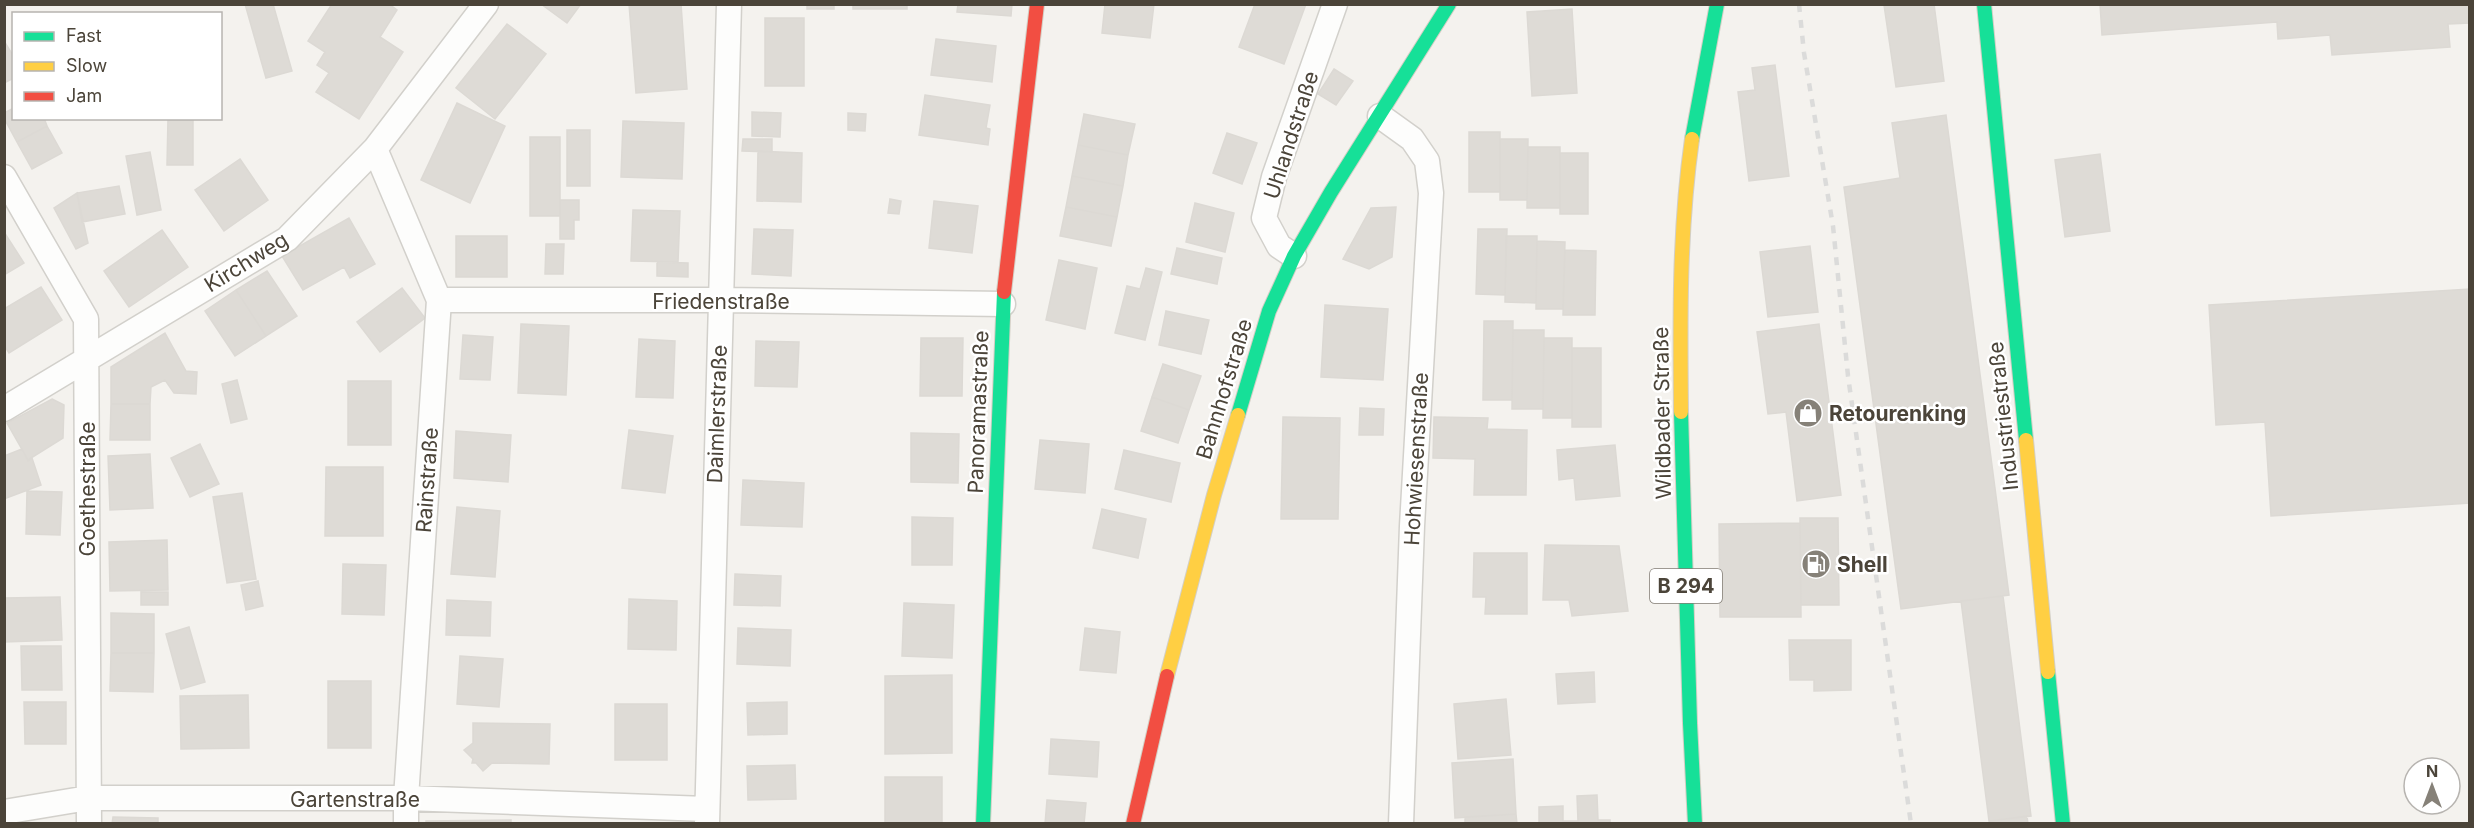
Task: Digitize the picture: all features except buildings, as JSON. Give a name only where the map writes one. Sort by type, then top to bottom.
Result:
[{"type":"main road","name":"Panoramastraße","points":[[983,824],[1003,304],[1037,4]]},
{"type":"main road","name":"Bahnhofstraße","points":[[1133,824],[1170,664],[1220,474],[1269,311],[1293,256],[1449,4]]},
{"type":"main road","name":"Wildbader Straße","points":[[1695,824],[1688,734],[1681,349],[1684,210],[1691,152],[1717,4]]},
{"type":"main road","name":"Industriestraße","points":[[1984,4],[2064,824]]},
{"type":"street","name":"Kirchweg","points":[[4,409],[287,239],[375,149],[486,4]]},
{"type":"street","name":"Daimlerstraße","points":[[707,816],[729,4]]},
{"type":"street","name":"Uhlandstraße","points":[[1293,256],[1279,246],[1264,218],[1274,177],[1335,4]]},
{"type":"street","name":"Hohwiesenstraße","points":[[1380,116],[1412,139],[1427,161],[1431,193],[1412,526],[1401,824]]},
{"type":"street","name":"Rainstraße","points":[[375,149],[439,300],[406,824]]},
{"type":"street","name":"Goethestraße","points":[[4,177],[86,319],[89,824]]},
{"type":"street","name":"Friedenstraße","points":[[439,300],[720,300],[1003,304]]},
{"type":"street","name":"Gartenstraße","points":[[4,812],[88,798],[406,798],[647,815],[707,816]]},
{"type":"railway","points":[[1799,4],[1804,53],[1833,226],[1848,376],[1911,824]]},
{"type":"traffic: fast","points":[[1238,415],[1269,311],[1294,256],[1331,192],[1449,4]]},
{"type":"traffic: fast","points":[[1692,139],[1717,4]]},
{"type":"traffic: fast","points":[[1984,4],[2026,440]]},
{"type":"traffic: fast","points":[[983,824],[1004,292]]},
{"type":"traffic: fast","points":[[1681,412],[1695,824]]},
{"type":"traffic: fast","points":[[2048,672],[2063,824]]},
{"type":"traffic: slow","points":[[1681,412],[1683,241],[1692,139]]},
{"type":"traffic: slow","points":[[1167,676],[1214,495],[1238,415]]},
{"type":"traffic: slow","points":[[2026,440],[2048,672]]},
{"type":"traffic: jam","points":[[1004,292],[1037,4]]},
{"type":"traffic: jam","points":[[1133,824],[1167,676]]},
{"type":"place","name":"Retourenking","points":[[1808,413]]},
{"type":"place","name":"Shell","points":[[1816,564]]}]
